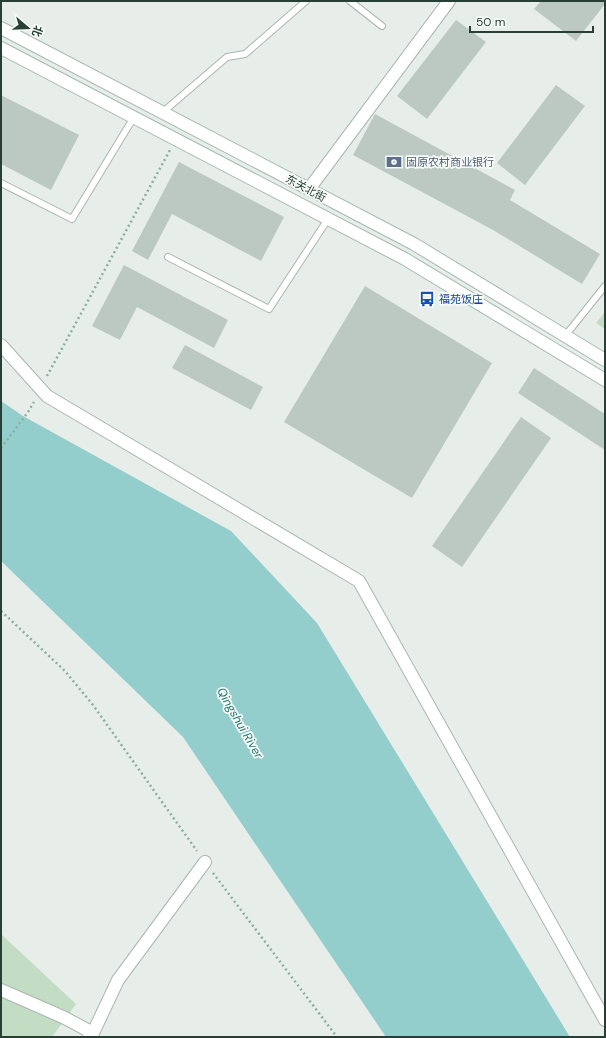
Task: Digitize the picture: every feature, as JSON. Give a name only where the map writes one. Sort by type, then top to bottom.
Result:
[{"type":"street","points":[[309,189],[449,1]]},
{"type":"street","name":"东关北街","points":[[1,28],[414,244],[605,360]]},
{"type":"street","name":"东关北街","points":[[1,48],[405,259],[605,380]]},
{"type":"street","points":[[1,344],[47,396],[359,581],[605,1020]]},
{"type":"street","points":[[1,990],[63,1017],[91,1035],[118,980],[205,862]]},
{"type":"lane","points":[[163,112],[227,58],[245,54],[306,1]]},
{"type":"lane","points":[[350,1],[382,26]]},
{"type":"lane","points":[[1,183],[72,219],[134,117]]},
{"type":"lane","points":[[168,257],[269,309],[328,219]]},
{"type":"lane","points":[[565,336],[605,286]]},
{"type":"path","points":[[1,448],[28,412],[176,139]]},
{"type":"path","points":[[1,610],[65,671],[88,699],[205,862],[337,1037]]},
{"type":"green space","points":[[605,312],[605,329],[596,323]]},
{"type":"green space","points":[[1,934],[76,1004],[52,1037],[1,1037]]},
{"type":"water","name":"Qingshui River","points":[[1,401],[23,416],[231,531],[317,623],[570,1037],[386,1037],[183,737],[1,561]]},
{"type":"building","points":[[541,1],[605,1],[605,4],[576,41],[534,9]]},
{"type":"building","points":[[456,20],[486,42],[427,119],[397,96]]},
{"type":"building","points":[[556,85],[585,106],[525,185],[497,163]]},
{"type":"building","points":[[1,95],[79,135],[51,190],[1,164]]},
{"type":"building","points":[[375,114],[515,190],[510,200],[600,254],[582,284],[493,230],[353,155]]},
{"type":"building","points":[[179,162],[284,217],[261,261],[172,214],[148,260],[132,251]]},
{"type":"building","points":[[124,265],[228,320],[214,348],[137,307],[120,340],[92,326]]},
{"type":"building","points":[[365,286],[492,363],[412,498],[284,422]]},
{"type":"building","points":[[185,345],[263,387],[251,410],[172,368]]},
{"type":"building","points":[[534,368],[605,414],[605,450],[518,393]]},
{"type":"building","points":[[521,417],[551,438],[462,567],[432,546]]},
{"type":"place","name":"固原农村商业银行","points":[[394,162]]},
{"type":"place","name":"福苑饭庄","points":[[427,299]]}]
